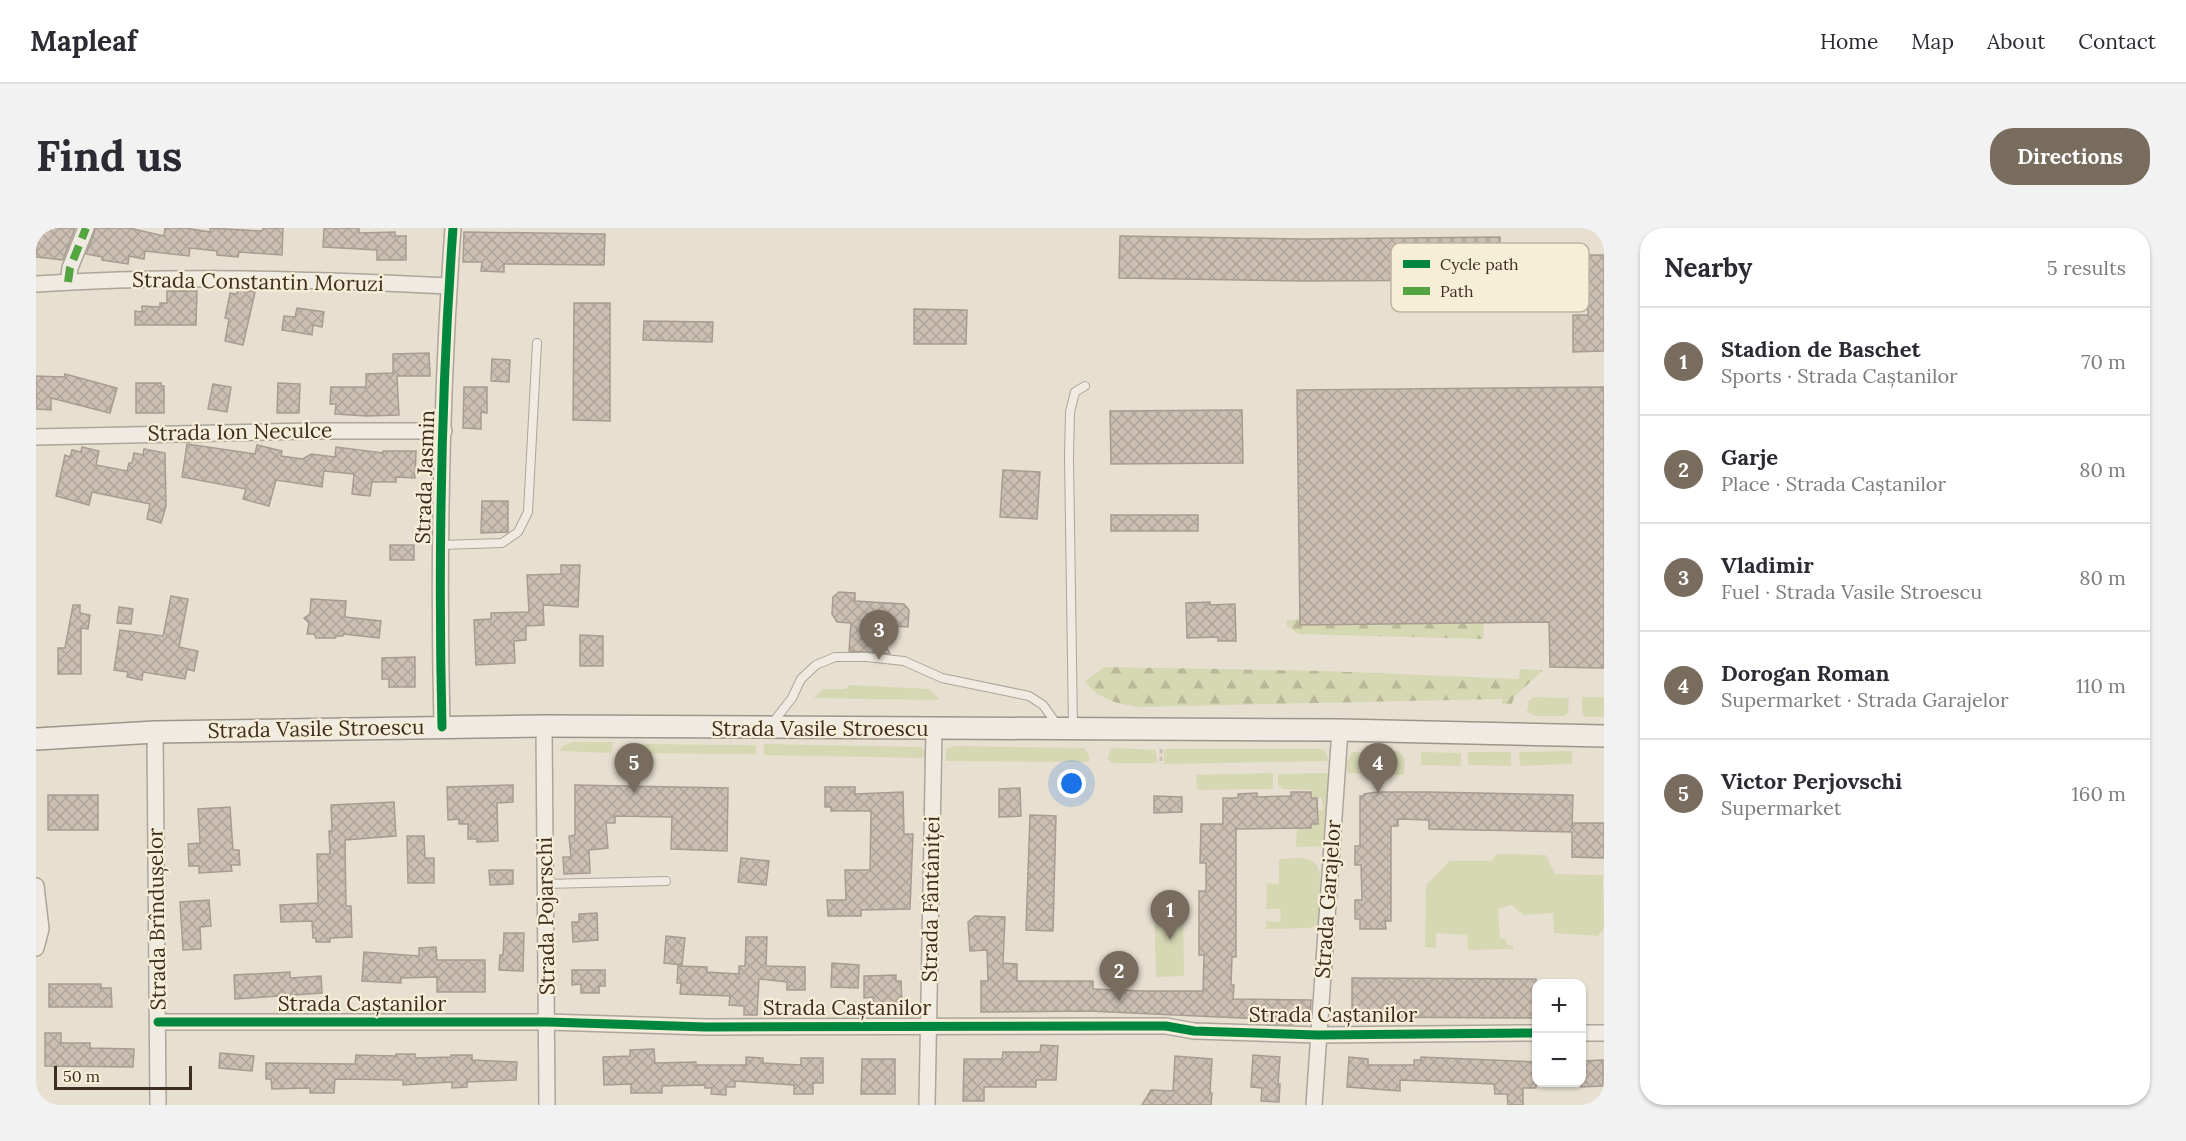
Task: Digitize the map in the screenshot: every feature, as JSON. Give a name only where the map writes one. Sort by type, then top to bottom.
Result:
[{"type":"main road","name":"Strada Vasile Stroescu","points":[[36,739],[155,732],[544,726],[1340,730],[1604,736]]},
{"type":"street","points":[[68,282],[70,268],[86,228]]},
{"type":"street","name":"Strada Jasmin","points":[[442,727],[439,621],[449,286],[453,228]]},
{"type":"street","name":"Strada Constantin Moruzi","points":[[36,284],[97,280],[330,280],[449,286]]},
{"type":"street","name":"Strada Ion Neculce","points":[[36,437],[307,431],[444,431]]},
{"type":"street","name":"Strada Pojarschi","points":[[544,726],[547,1105]]},
{"type":"street","name":"Strada Fântâniței","points":[[927,1105],[934,729]]},
{"type":"street","name":"Strada Garajelor","points":[[1314,1105],[1340,730]]},
{"type":"street","name":"Strada Brîndușelor","points":[[155,732],[158,1105]]},
{"type":"street","points":[[36,886],[41,929],[36,948]]},
{"type":"street","name":"Strada Caștanilor","points":[[158,1022],[548,1022],[706,1027],[1166,1026],[1194,1031],[1318,1035],[1532,1033]]},
{"type":"street","points":[[1586,1033],[1604,1033]]},
{"type":"lane","points":[[441,545],[502,543],[518,532],[528,512],[537,343]]},
{"type":"lane","points":[[1067,730],[1070,412],[1075,392],[1085,386]]},
{"type":"lane","points":[[768,728],[792,698],[801,679],[816,665],[835,657],[867,657],[904,661],[942,678],[1029,696],[1043,705],[1067,730]]},
{"type":"lane","points":[[546,884],[666,881]]},
{"type":"path","points":[[1161,749],[1161,764]]},
{"type":"green space","points":[[1300,619],[1300,625],[1484,623],[1483,639],[1299,634],[1287,626],[1287,620]]},
{"type":"green space","points":[[1105,667],[1325,671],[1519,679],[1520,669],[1543,670],[1514,697],[1512,704],[1502,704],[1502,699],[1139,707],[1109,700],[1085,681]]},
{"type":"green space","points":[[850,685],[930,689],[938,700],[814,698],[822,689],[845,689]]},
{"type":"green space","points":[[1534,697],[1569,698],[1568,713],[1564,716],[1537,716],[1527,712],[1529,700]]},
{"type":"green space","points":[[1582,697],[1604,697],[1604,717],[1584,717]]},
{"type":"green space","points":[[572,742],[613,742],[612,753],[559,751],[564,745]]},
{"type":"green space","points":[[628,744],[756,745],[756,754],[628,753]]},
{"type":"green space","points":[[764,744],[921,747],[925,750],[926,756],[921,758],[764,755]]},
{"type":"green space","points":[[956,746],[1084,748],[1089,755],[1089,762],[946,761],[946,749]]},
{"type":"green space","points":[[1112,748],[1156,750],[1157,763],[1113,763],[1107,758]]},
{"type":"green space","points":[[1166,749],[1325,750],[1329,761],[1164,764],[1164,750]]},
{"type":"green space","points":[[1399,751],[1405,759],[1404,775],[1347,773],[1347,762],[1352,752]]},
{"type":"green space","points":[[1572,751],[1572,764],[1520,766],[1519,752]]},
{"type":"green space","points":[[1421,752],[1461,753],[1461,766],[1421,765]]},
{"type":"green space","points":[[1468,752],[1511,752],[1511,766],[1468,765]]},
{"type":"green space","points":[[1273,773],[1273,789],[1197,790],[1196,775]]},
{"type":"green space","points":[[1327,773],[1330,776],[1328,846],[1296,847],[1297,828],[1311,828],[1317,810],[1323,810],[1322,798],[1311,798],[1310,790],[1281,789],[1281,786],[1278,786],[1278,774]]},
{"type":"green space","points":[[1496,854],[1546,855],[1555,874],[1603,875],[1604,928],[1598,936],[1554,933],[1553,913],[1523,915],[1512,905],[1498,909],[1500,938],[1506,939],[1507,945],[1513,945],[1513,949],[1468,950],[1467,935],[1436,933],[1436,948],[1425,947],[1426,885],[1450,861],[1492,861]]},
{"type":"green space","points":[[1303,858],[1317,866],[1320,872],[1319,924],[1311,928],[1266,929],[1266,921],[1281,922],[1280,909],[1266,909],[1267,883],[1279,884],[1279,859]]},
{"type":"green space","points":[[1154,904],[1183,904],[1184,976],[1156,977]]},
{"type":"building","points":[[38,228],[75,228],[63,260],[36,257]]},
{"type":"building","points":[[96,228],[129,228],[164,236],[165,228],[210,232],[210,228],[262,231],[263,228],[283,228],[282,255],[239,252],[238,257],[217,255],[217,251],[190,248],[189,256],[145,251],[144,259],[129,256],[128,264],[102,260],[102,257],[86,254]]},
{"type":"building","points":[[324,228],[359,228],[359,233],[395,232],[395,236],[406,236],[406,260],[377,260],[377,250],[323,247]]},
{"type":"building","points":[[464,232],[605,234],[604,265],[504,264],[504,272],[481,271],[482,262],[463,262]]},
{"type":"building","points":[[1120,236],[1304,239],[1500,237],[1500,243],[1391,243],[1391,281],[1119,278]]},
{"type":"building","points":[[1589,255],[1604,255],[1604,351],[1573,352],[1573,315],[1588,315]]},
{"type":"building","points":[[238,289],[255,292],[243,345],[225,341],[229,319],[225,318],[230,293],[237,294]]},
{"type":"building","points":[[167,291],[197,291],[196,325],[135,325],[135,311],[142,312],[142,306],[160,307],[160,303],[167,303]]},
{"type":"building","points":[[574,303],[610,303],[610,421],[573,420]]},
{"type":"building","points":[[297,308],[324,312],[322,327],[313,325],[312,335],[282,330],[284,316],[295,317]]},
{"type":"building","points":[[914,309],[967,310],[966,344],[914,344]]},
{"type":"building","points":[[644,321],[713,322],[712,342],[643,340]]},
{"type":"building","points":[[429,353],[430,376],[397,376],[399,415],[335,414],[336,404],[330,404],[331,387],[366,387],[366,374],[393,373],[393,354]]},
{"type":"building","points":[[492,359],[510,360],[509,382],[491,381]]},
{"type":"building","points":[[65,374],[117,388],[110,413],[51,398],[51,410],[36,409],[36,376],[64,377]]},
{"type":"building","points":[[136,383],[161,383],[161,386],[164,386],[164,413],[136,413]]},
{"type":"building","points":[[278,383],[300,384],[299,413],[277,413]]},
{"type":"building","points":[[213,384],[231,387],[227,412],[208,409]]},
{"type":"building","points":[[464,387],[487,387],[487,413],[481,412],[481,429],[463,428]]},
{"type":"building","points":[[1604,387],[1604,668],[1550,667],[1549,622],[1300,625],[1297,390]]},
{"type":"building","points":[[1242,410],[1243,463],[1111,464],[1110,411]]},
{"type":"building","points":[[187,444],[255,454],[257,445],[282,451],[281,456],[303,459],[311,454],[335,457],[336,447],[383,453],[383,451],[416,451],[415,478],[396,477],[396,482],[372,482],[370,496],[352,494],[354,474],[324,471],[322,487],[276,480],[269,506],[243,499],[246,489],[182,477]]},
{"type":"building","points":[[82,447],[99,451],[96,465],[127,471],[134,453],[143,455],[144,449],[165,453],[166,506],[161,523],[147,519],[150,504],[92,492],[89,505],[56,496],[65,455],[70,457],[72,450],[81,452]]},
{"type":"building","points":[[1003,470],[1040,472],[1037,519],[1000,517]]},
{"type":"building","points":[[482,501],[508,501],[508,532],[481,533]]},
{"type":"building","points":[[1111,515],[1198,515],[1198,531],[1111,531]]},
{"type":"building","points":[[390,545],[414,545],[414,560],[390,560]]},
{"type":"building","points":[[561,565],[580,565],[578,607],[543,605],[544,625],[526,626],[526,640],[514,641],[515,663],[476,665],[474,620],[491,619],[491,613],[529,612],[527,575],[561,574]]},
{"type":"building","points":[[839,592],[855,593],[855,601],[904,604],[909,610],[908,627],[888,626],[887,648],[890,654],[849,651],[851,623],[837,622],[832,614],[833,597]]},
{"type":"building","points":[[171,596],[188,599],[179,647],[198,651],[194,671],[187,669],[185,679],[143,672],[142,680],[127,677],[128,672],[114,670],[120,630],[163,636]]},
{"type":"building","points":[[311,599],[346,601],[345,617],[381,621],[379,638],[343,634],[335,638],[316,638],[314,634],[307,634],[309,623],[304,618],[310,614]]},
{"type":"building","points":[[1210,602],[1210,605],[1235,604],[1236,641],[1218,641],[1218,637],[1187,638],[1186,603]]},
{"type":"building","points":[[73,605],[80,605],[80,613],[90,615],[88,629],[81,628],[81,674],[58,674],[58,648],[65,648]]},
{"type":"building","points":[[119,607],[133,609],[131,624],[117,623]]},
{"type":"building","points":[[580,635],[603,636],[603,666],[580,666]]},
{"type":"building","points":[[415,657],[415,687],[389,687],[389,679],[382,679],[382,658]]},
{"type":"building","points":[[513,785],[513,802],[497,803],[498,841],[477,842],[477,839],[468,839],[468,824],[459,824],[459,819],[448,820],[447,787]]},
{"type":"building","points":[[575,785],[728,788],[727,851],[671,849],[672,817],[615,816],[615,823],[606,823],[608,848],[589,850],[590,873],[564,874],[563,857],[571,857],[569,836],[575,835]]},
{"type":"building","points":[[825,787],[855,787],[855,794],[903,792],[904,834],[913,834],[910,909],[861,910],[861,916],[828,916],[827,900],[846,900],[845,870],[870,870],[871,811],[831,811],[831,807],[825,807]]},
{"type":"building","points":[[1020,788],[1021,816],[999,817],[999,789]]},
{"type":"building","points":[[1291,792],[1311,792],[1311,798],[1317,798],[1318,824],[1311,824],[1311,828],[1236,829],[1236,957],[1232,957],[1231,985],[1234,985],[1233,999],[1311,1000],[1310,1020],[1292,1019],[1293,1024],[1265,1024],[1263,1019],[1088,1011],[981,1012],[981,981],[988,981],[987,950],[970,951],[968,922],[975,916],[1005,917],[1003,963],[1017,964],[1017,981],[1093,981],[1093,989],[1203,991],[1204,955],[1199,955],[1199,891],[1206,891],[1206,863],[1200,863],[1201,824],[1223,824],[1223,798],[1238,798],[1238,794],[1257,793],[1257,797],[1291,796]]},
{"type":"building","points":[[1378,792],[1573,795],[1572,827],[1573,823],[1604,823],[1604,858],[1572,857],[1572,832],[1429,829],[1429,820],[1398,819],[1398,826],[1391,826],[1391,921],[1385,921],[1386,929],[1360,929],[1360,919],[1355,919],[1355,900],[1362,900],[1361,865],[1355,865],[1355,846],[1360,846],[1360,796]]},
{"type":"building","points":[[48,795],[98,795],[98,830],[48,830]]},
{"type":"building","points":[[1154,796],[1182,797],[1182,812],[1154,813]]},
{"type":"building","points":[[394,802],[396,836],[345,840],[346,906],[351,906],[352,937],[330,938],[330,942],[316,942],[316,938],[313,938],[312,921],[281,922],[280,905],[318,903],[317,854],[330,854],[331,805]]},
{"type":"building","points":[[230,807],[233,850],[239,850],[240,865],[231,865],[232,871],[199,873],[199,866],[189,866],[188,844],[200,843],[198,809]]},
{"type":"building","points":[[1030,815],[1056,816],[1053,931],[1026,930]]},
{"type":"building","points":[[407,836],[424,836],[425,858],[434,858],[434,883],[408,883]]},
{"type":"building","points":[[741,858],[769,861],[766,885],[738,882]]},
{"type":"building","points":[[489,870],[513,870],[513,884],[490,885]]},
{"type":"building","points":[[209,900],[211,926],[200,927],[201,949],[183,950],[180,902]]},
{"type":"building","points":[[597,913],[598,940],[573,942],[572,922],[579,922],[579,914]]},
{"type":"building","points":[[504,933],[524,933],[523,971],[499,970],[500,955],[503,955]]},
{"type":"building","points":[[666,936],[685,938],[682,965],[664,963]]},
{"type":"building","points":[[746,937],[767,937],[766,966],[805,967],[805,990],[787,990],[787,982],[759,979],[757,1015],[744,1015],[744,1006],[729,1005],[730,996],[680,994],[681,983],[677,983],[678,966],[707,967],[707,972],[739,974],[739,966],[745,966]]},
{"type":"building","points":[[436,947],[437,960],[485,960],[485,992],[437,992],[437,977],[401,978],[401,983],[362,981],[364,952],[419,956],[419,948]]},
{"type":"building","points":[[832,963],[859,965],[858,988],[831,987]]},
{"type":"building","points":[[572,970],[605,970],[605,986],[599,986],[599,993],[581,993],[581,984],[572,985]]},
{"type":"building","points":[[290,972],[290,978],[321,976],[322,993],[235,999],[234,975]]},
{"type":"building","points":[[896,975],[896,981],[901,981],[902,1005],[874,1005],[873,997],[864,998],[864,976]]},
{"type":"building","points":[[1352,978],[1536,979],[1532,979],[1532,1018],[1352,1017]]},
{"type":"building","points":[[49,984],[101,984],[101,988],[111,988],[112,1007],[49,1007]]},
{"type":"building","points":[[45,1033],[61,1033],[61,1043],[90,1043],[90,1048],[134,1049],[133,1067],[45,1066]]},
{"type":"building","points":[[1041,1045],[1058,1046],[1056,1080],[1036,1080],[1036,1087],[984,1087],[984,1101],[963,1101],[964,1059],[1002,1059],[1003,1052],[1040,1052]]},
{"type":"building","points":[[654,1049],[655,1063],[696,1062],[696,1065],[746,1065],[746,1057],[763,1058],[763,1063],[801,1065],[801,1058],[823,1058],[823,1083],[813,1083],[813,1094],[794,1094],[794,1085],[735,1081],[735,1087],[726,1087],[726,1095],[711,1094],[712,1088],[705,1088],[705,1085],[662,1086],[662,1093],[631,1093],[631,1084],[604,1085],[603,1057],[630,1056],[630,1050]]},
{"type":"building","points":[[220,1053],[254,1056],[252,1071],[219,1068]]},
{"type":"building","points":[[396,1054],[415,1054],[415,1058],[472,1055],[472,1060],[517,1062],[516,1080],[467,1082],[467,1087],[452,1088],[452,1082],[403,1085],[403,1080],[335,1079],[334,1093],[310,1093],[310,1088],[272,1089],[271,1079],[266,1079],[266,1063],[355,1064],[356,1055],[396,1056]]},
{"type":"building","points":[[1253,1055],[1280,1057],[1279,1102],[1261,1101],[1262,1088],[1251,1087]]},
{"type":"building","points":[[1175,1056],[1212,1059],[1211,1105],[1142,1105],[1151,1090],[1173,1091]]},
{"type":"building","points":[[1349,1057],[1368,1059],[1368,1065],[1414,1065],[1414,1060],[1421,1060],[1421,1057],[1532,1062],[1532,1087],[1536,1088],[1523,1088],[1523,1105],[1508,1105],[1507,1094],[1495,1094],[1494,1084],[1400,1080],[1400,1091],[1347,1087]]},
{"type":"building","points":[[862,1059],[895,1059],[895,1094],[861,1094]]},
{"type":"building","points":[[1603,1060],[1603,1086],[1586,1087],[1586,1061]]},
{"type":"marked path","points":[[68,282],[70,268],[86,228]]},
{"type":"cycle path","points":[[442,727],[440,602],[442,478],[453,228]]},
{"type":"cycle path","points":[[158,1022],[548,1022],[706,1027],[1166,1026],[1194,1031],[1318,1035],[1532,1033]]},
{"type":"place","name":"Vladimir","points":[[879,660]]},
{"type":"place","name":"Victor Perjovschi","points":[[634,793]]},
{"type":"place","name":"Dorogan Roman","points":[[1378,793]]},
{"type":"place","name":"Stadion de Baschet","points":[[1170,940]]},
{"type":"place","name":"Garje","points":[[1119,1001]]}]
